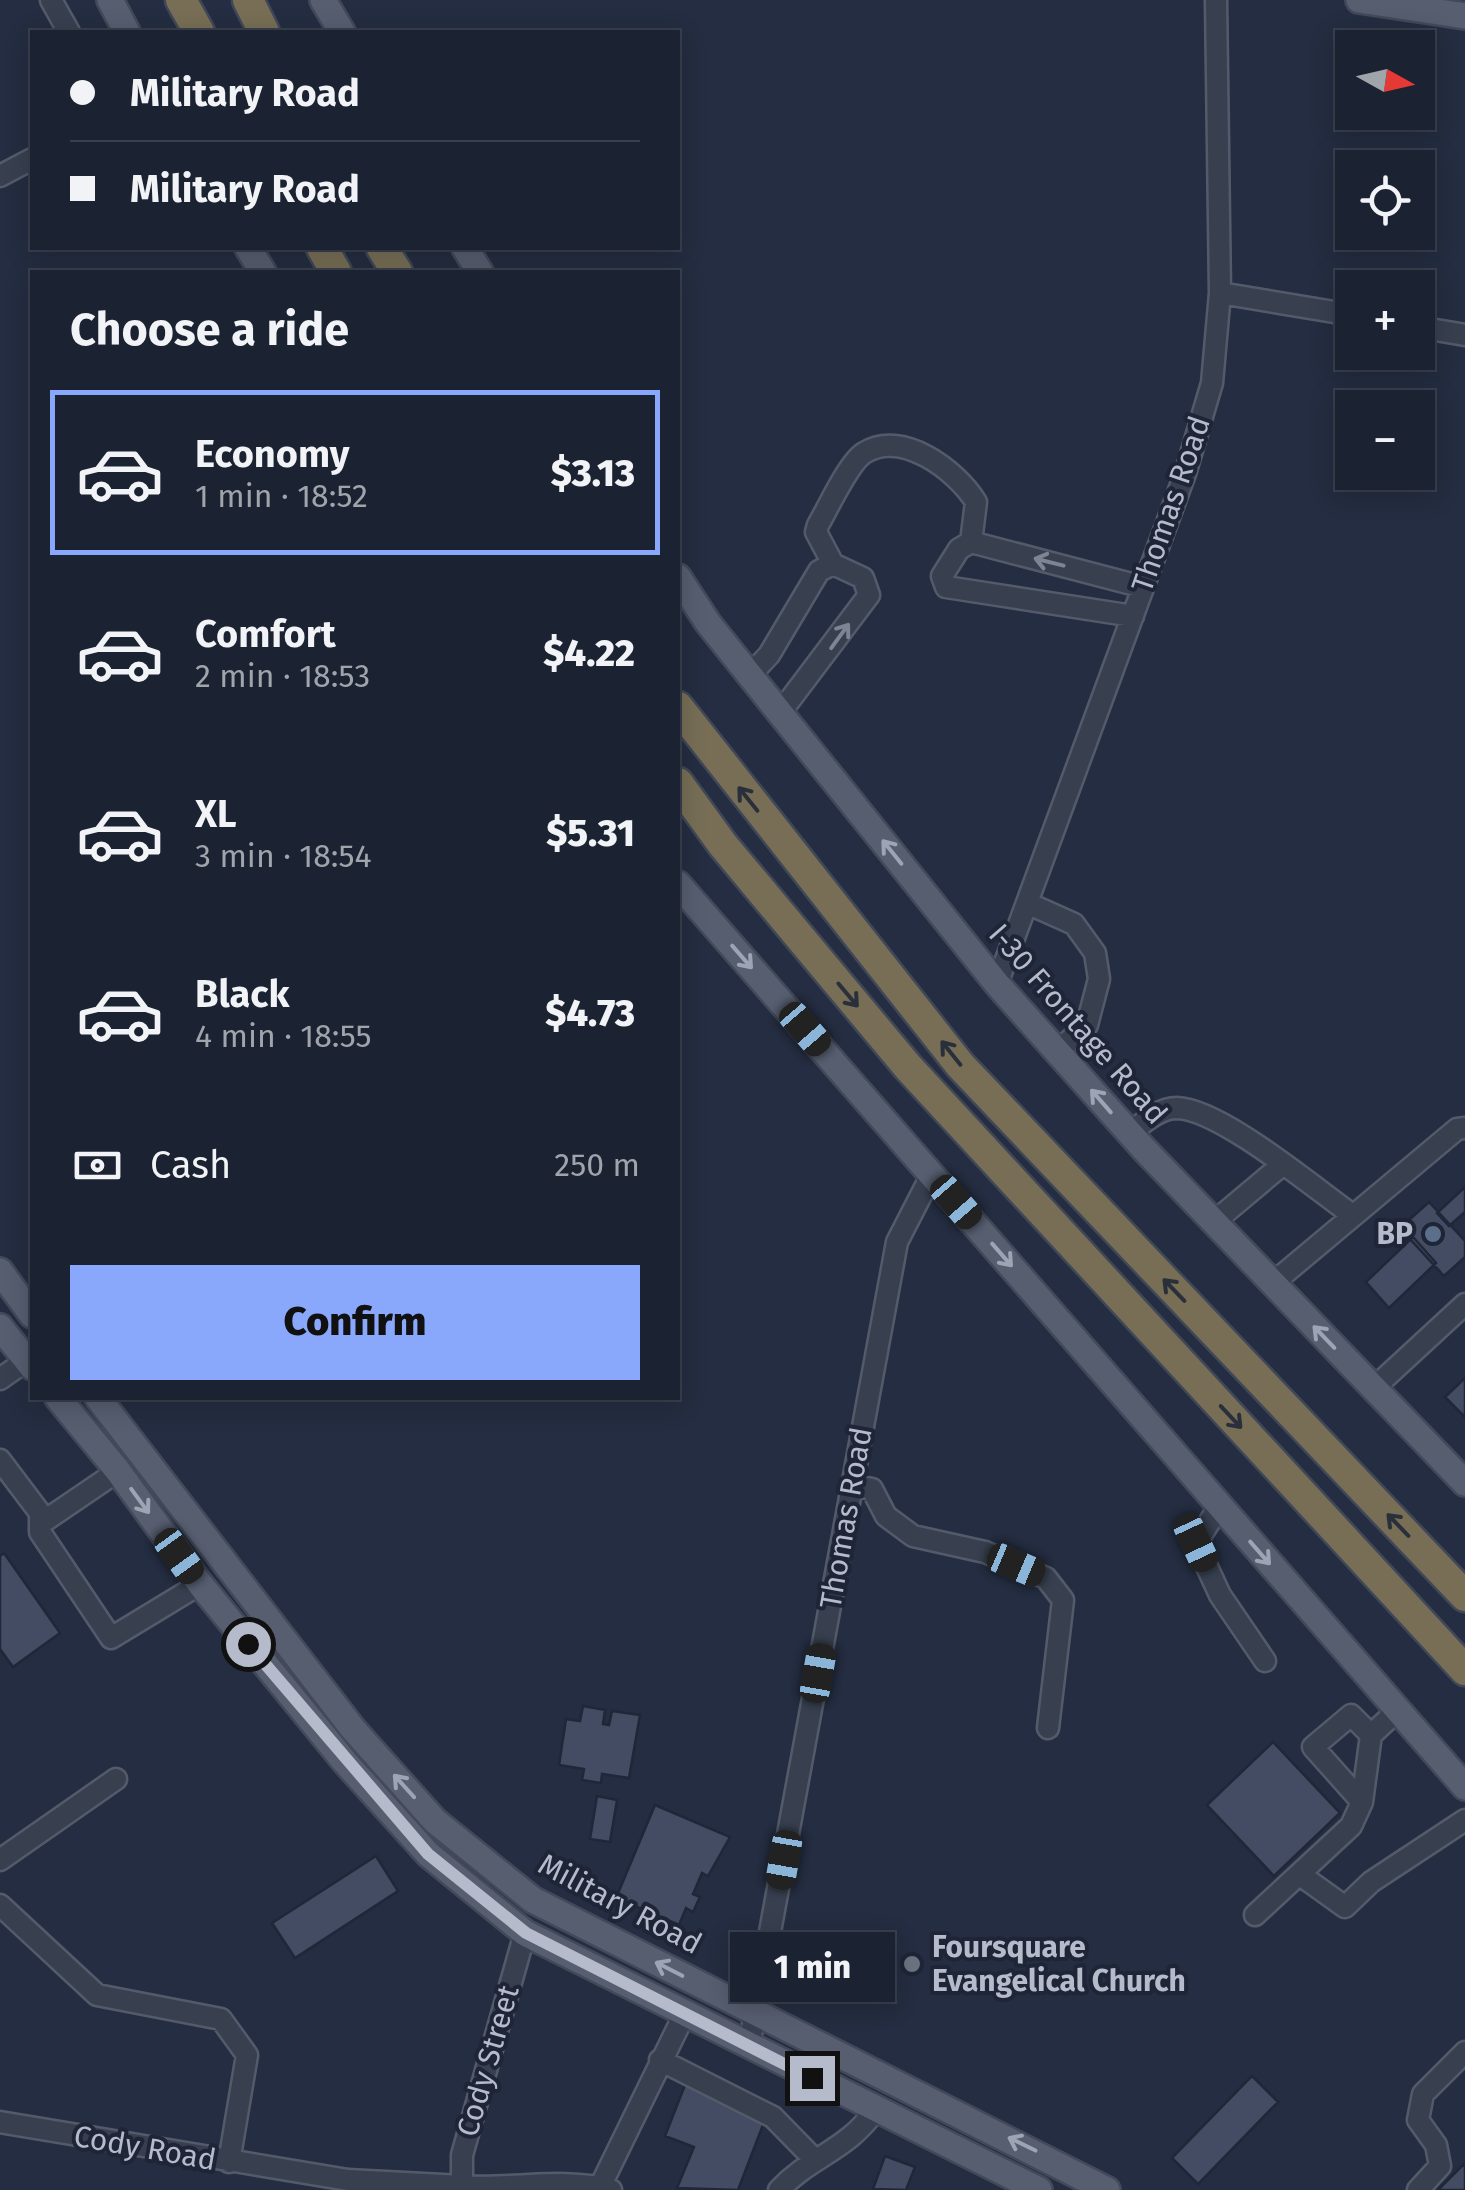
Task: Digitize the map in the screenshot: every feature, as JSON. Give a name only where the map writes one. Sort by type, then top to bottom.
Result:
[{"type":"highway","points":[[181,0],[198,30]]},
{"type":"highway","points":[[248,0],[263,30]]},
{"type":"highway","points":[[680,710],[960,1065],[1465,1596]]},
{"type":"highway","points":[[680,786],[723,844],[908,1068],[1465,1670]]},
{"type":"main road","points":[[110,0],[126,30]]},
{"type":"main road","points":[[323,0],[341,30]]},
{"type":"main road","points":[[1359,0],[1465,16]]},
{"type":"main road","name":"I-30 Frontage Road","points":[[680,580],[750,675],[997,984],[1130,1133],[1465,1482]]},
{"type":"main road","points":[[680,886],[1465,1787]]},
{"type":"main road","points":[[0,1271],[30,1311]]},
{"type":"main road","points":[[60,1400],[118,1471],[200,1584],[428,1854],[526,1933],[1039,2190]]},
{"type":"main road","name":"Military Road","points":[[100,1400],[353,1729],[435,1821],[533,1900],[1108,2190]]},
{"type":"main road","points":[[118,1471],[138,1451]]},
{"type":"street","points":[[51,0],[69,30]]},
{"type":"street","name":"Thomas Road","points":[[997,984],[1185,474],[1212,383],[1220,292],[1216,0]]},
{"type":"street","points":[[0,176],[30,160]]},
{"type":"street","points":[[1220,292],[1335,313]]},
{"type":"street","points":[[1435,330],[1465,335]]},
{"type":"street","points":[[780,713],[869,595],[863,578],[833,564],[816,532],[861,454],[876,448],[911,447],[967,488],[976,502],[970,542]]},
{"type":"street","points":[[1133,616],[946,587],[942,576],[960,548],[970,542],[1143,587]]},
{"type":"street","points":[[750,675],[769,655],[820,571],[833,564]]},
{"type":"street","points":[[1028,902],[1074,924],[1096,953],[1099,979],[1087,1025],[1058,1051]]},
{"type":"street","points":[[1130,1133],[1155,1114],[1175,1108],[1207,1115],[1351,1214]]},
{"type":"street","points":[[1273,1283],[1351,1214],[1457,1129],[1465,1128]]},
{"type":"street","points":[[1214,1222],[1282,1165]]},
{"type":"street","name":"Thomas Road","points":[[748,2046],[758,2011],[897,1242],[932,1174]]},
{"type":"street","points":[[1374,1388],[1465,1304]]},
{"type":"street","points":[[0,1379],[14,1348]]},
{"type":"street","points":[[0,1460],[40,1513],[40,1532],[111,1638],[200,1584]]},
{"type":"street","points":[[40,1524],[118,1471]]},
{"type":"street","points":[[852,1485],[872,1489],[886,1516],[913,1536],[984,1552],[1046,1578],[1063,1600],[1048,1728]]},
{"type":"street","points":[[1219,1506],[1196,1543],[1220,1595],[1266,1661]]},
{"type":"street","points":[[1255,1915],[1351,1826],[1362,1802],[1371,1735],[1398,1710]]},
{"type":"street","points":[[1362,1802],[1313,1746],[1352,1714],[1371,1735]]},
{"type":"street","points":[[0,1860],[116,1779]]},
{"type":"street","points":[[1299,1874],[1345,1907],[1371,1882],[1465,1820]]},
{"type":"street","points":[[0,1905],[97,1995],[221,2020],[246,2055],[229,2162]]},
{"type":"street","name":"Cody Street","points":[[464,2189],[462,2155],[526,1933]]},
{"type":"street","points":[[606,2188],[684,2013]]},
{"type":"street","points":[[1418,2190],[1440,2166],[1436,2144],[1418,2120],[1423,2094],[1465,2052]]},
{"type":"street","points":[[660,2060],[773,2117],[814,2160]]},
{"type":"street","points":[[779,2190],[814,2160],[849,2142],[876,2109]]},
{"type":"street","name":"Cody Road","points":[[0,2122],[348,2180],[464,2189],[584,2183],[606,2188]]},
{"type":"building","points":[[1465,1187],[1465,1212],[1449,1226],[1437,1213]]},
{"type":"building","name":"BP","points":[[1429,1202],[1465,1241],[1465,1257],[1444,1276],[1400,1228]]},
{"type":"building","points":[[1413,1237],[1436,1263],[1389,1308],[1366,1282]]},
{"type":"building","points":[[1465,1378],[1465,1417],[1445,1397]]},
{"type":"building","points":[[4,1553],[60,1633],[13,1667],[0,1649],[0,1556]]},
{"type":"building","points":[[583,1706],[605,1710],[603,1724],[609,1725],[612,1711],[640,1715],[629,1778],[602,1774],[601,1783],[582,1780],[584,1769],[559,1765],[566,1719],[580,1721]]},
{"type":"building","points":[[1273,1742],[1340,1813],[1274,1876],[1207,1805]]},
{"type":"building","points":[[597,1796],[617,1800],[610,1842],[590,1839]]},
{"type":"building","points":[[655,1805],[730,1837],[708,1876],[702,1873],[693,1894],[700,1897],[693,1912],[686,1908],[679,1925],[616,1898]]},
{"type":"building","points":[[376,1856],[398,1891],[295,1958],[272,1923]]},
{"type":"building","points":[[1252,2076],[1278,2102],[1198,2184],[1172,2158]]},
{"type":"building","points":[[685,2085],[766,2117],[738,2190],[677,2188],[694,2147],[665,2136]]},
{"type":"building","points":[[885,2156],[915,2167],[906,2190],[873,2189]]},
{"type":"building","points":[[1465,2163],[1465,2190],[1438,2190]]},
{"type":"place","name":"BP","points":[[1433,1234]]},
{"type":"place","name":"Foursquare Evangelical Church","points":[[912,1964]]},
{"type":"route","points":[[248,1644],[345,1762],[428,1854],[526,1933],[812,2078]]}]
